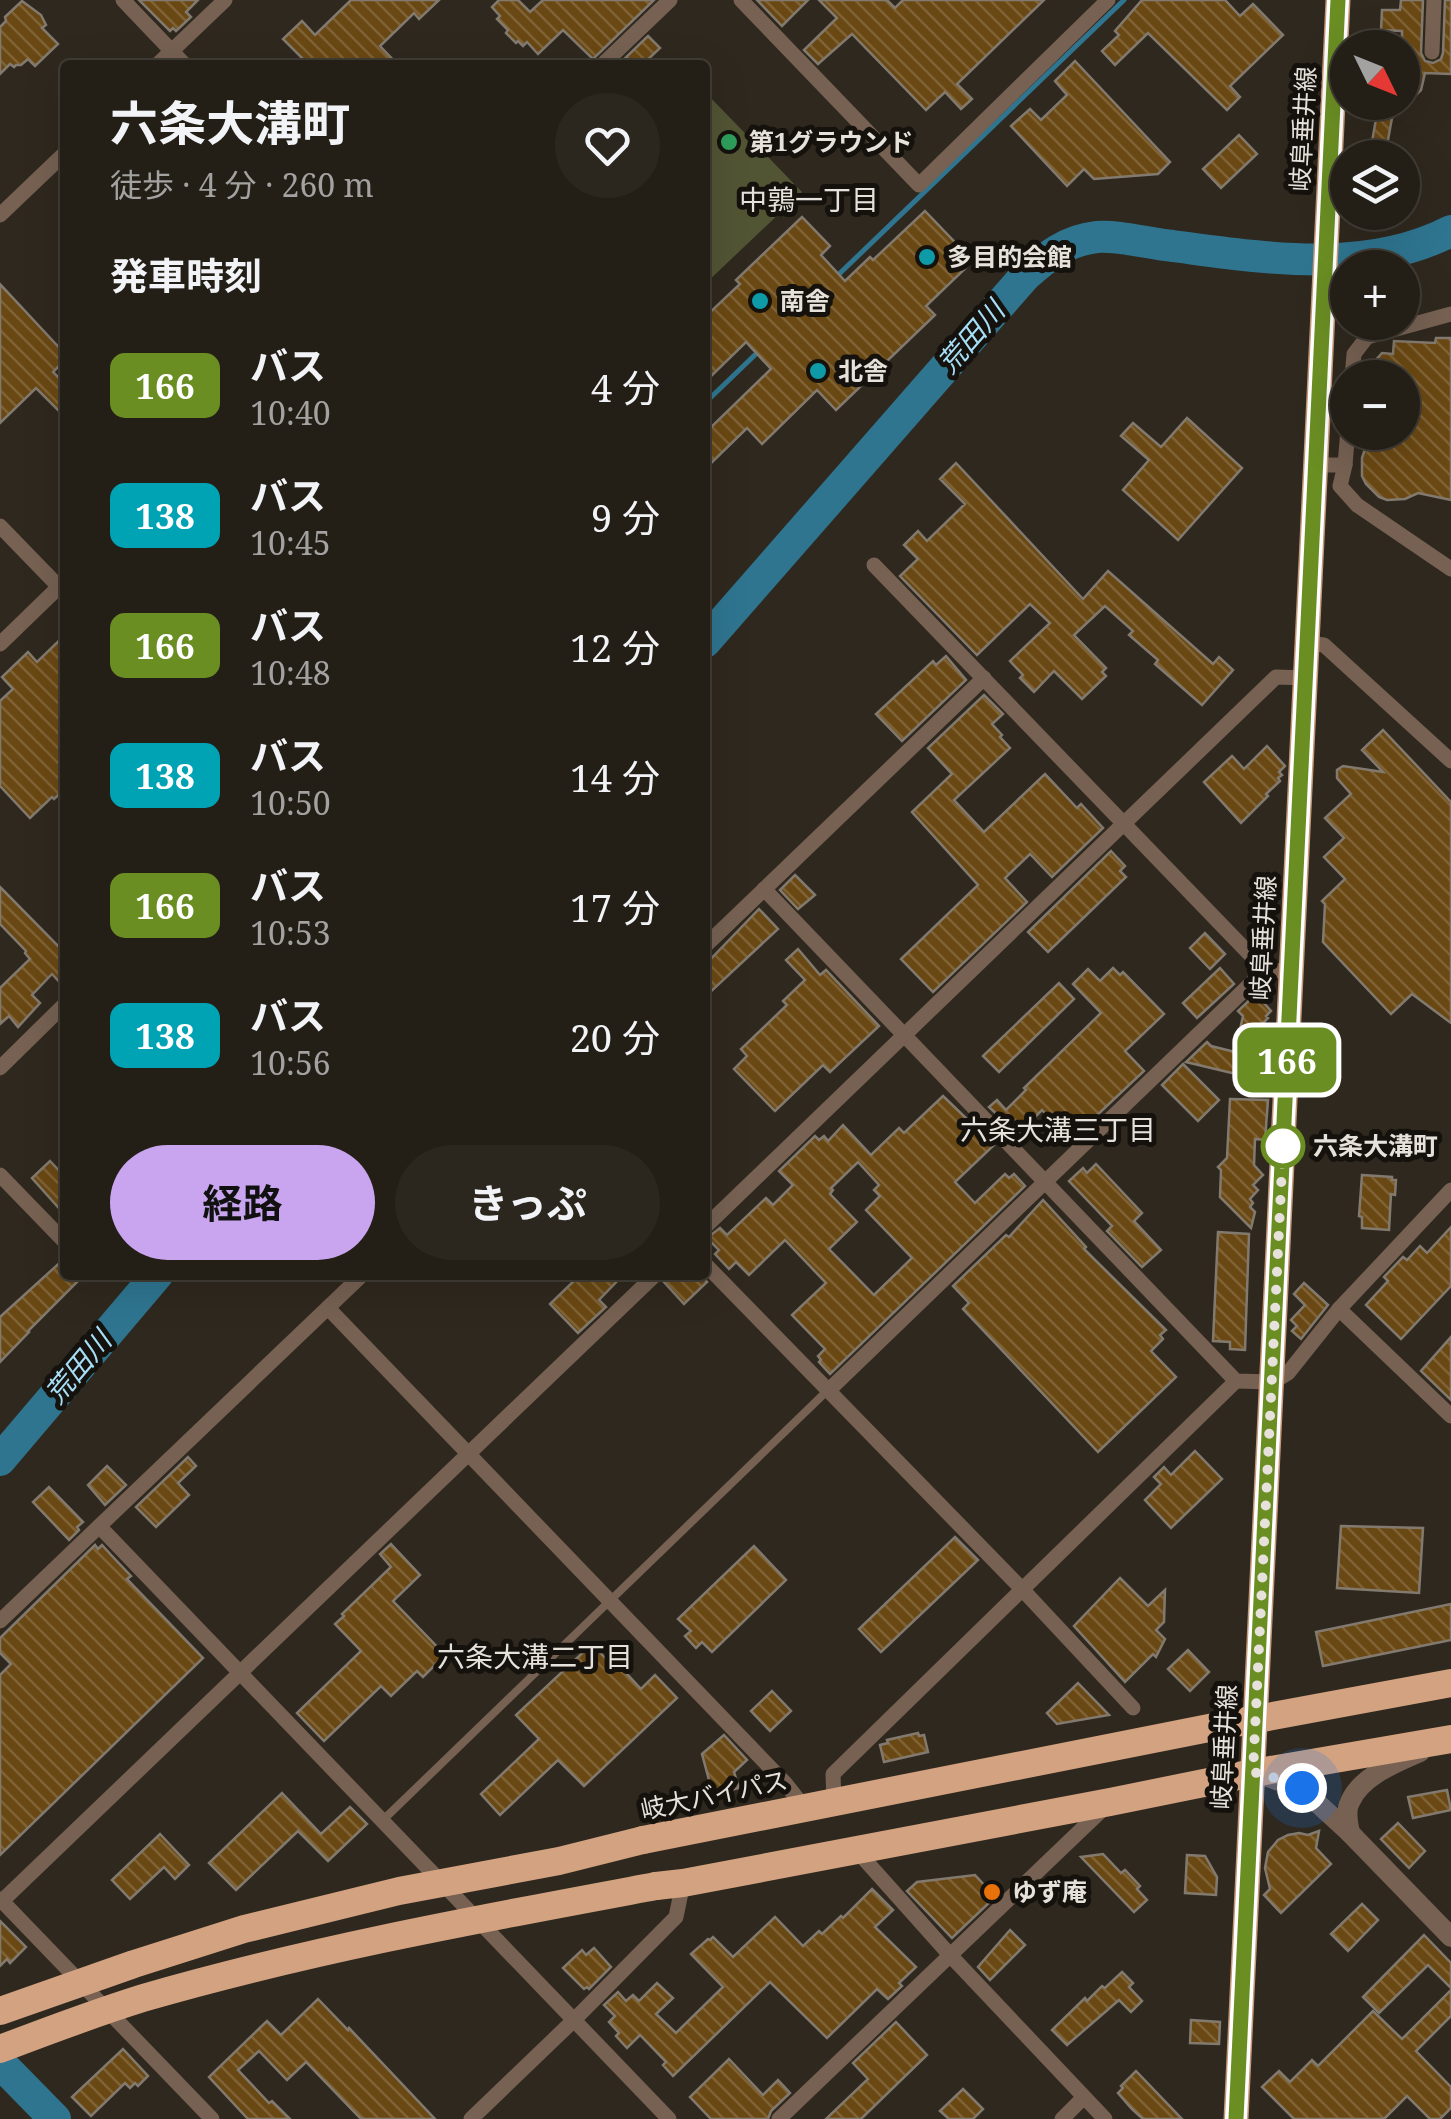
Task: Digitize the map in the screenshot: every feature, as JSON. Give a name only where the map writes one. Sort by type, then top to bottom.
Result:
[{"type":"highway","name":"岐大バイパス","points":[[0,2011],[244,1929],[400,1891],[804,1807],[1451,1683]]},
{"type":"highway","points":[[0,2050],[140,2000],[409,1932],[857,1851],[1253,1772],[1448,1740]]},
{"type":"main road","name":"岐阜垂井線","points":[[1236,2119],[1273,1382],[1278,970],[1306,678],[1338,0]]},
{"type":"street","points":[[123,0],[181,60]]},
{"type":"street","points":[[162,60],[225,0]]},
{"type":"street","points":[[607,60],[670,0]]},
{"type":"street","points":[[741,0],[919,185],[1108,0]]},
{"type":"street","points":[[1432,52],[1434,0]]},
{"type":"street","points":[[0,215],[60,158]]},
{"type":"street","points":[[1354,360],[1367,337],[1451,314]]},
{"type":"street","points":[[1346,450],[1340,486],[1356,505],[1451,569]]},
{"type":"street","points":[[1318,465],[1344,465]]},
{"type":"street","points":[[0,526],[60,584]]},
{"type":"street","points":[[828,1390],[1045,1182],[1278,970],[1124,824],[874,565]]},
{"type":"street","points":[[0,644],[60,590]]},
{"type":"street","points":[[1308,643],[1324,646],[1451,761]]},
{"type":"street","points":[[710,941],[984,678]]},
{"type":"street","points":[[710,1222],[1276,678],[1306,678]]},
{"type":"street","points":[[764,889],[1236,1381],[1273,1382],[1288,1373],[1338,1309],[1451,1190]]},
{"type":"street","points":[[0,1068],[60,1009]]},
{"type":"street","points":[[0,1175],[60,1237]]},
{"type":"street","points":[[710,1269],[1133,1708]]},
{"type":"street","points":[[0,1621],[357,1280]]},
{"type":"street","points":[[212,2119],[1,1900],[650,1280]]},
{"type":"street","points":[[328,1308],[786,1783],[804,1807]]},
{"type":"street","points":[[1338,1309],[1451,1416]]},
{"type":"street","points":[[834,1802],[832,1774],[1236,1381]]},
{"type":"street","points":[[100,1527],[670,2119]]},
{"type":"street","points":[[1350,1833],[1349,1802],[1359,1789],[1398,1762],[1448,1740]]},
{"type":"street","points":[[1253,1772],[1302,1788],[1451,1937]]},
{"type":"street","points":[[780,2119],[1110,1802]]},
{"type":"street","points":[[857,1851],[1105,2119]]},
{"type":"street","points":[[471,2119],[676,1917],[670,1885]]},
{"type":"street","points":[[1062,2119],[1084,2097]]},
{"type":"lane","points":[[382,1821],[828,1390]]},
{"type":"green space","name":"第1グラウンド","points":[[710,97],[802,192],[710,279]]},
{"type":"building","points":[[139,0],[198,0],[186,12],[191,17],[176,31],[170,31]]},
{"type":"building","points":[[351,0],[439,0],[419,19],[414,13],[380,46],[393,60],[304,60],[283,39],[302,21],[315,35]]},
{"type":"building","points":[[499,0],[518,0],[530,12],[543,0],[654,0],[593,59],[563,30],[538,54],[527,42],[523,46],[516,43],[492,7]]},
{"type":"building","points":[[757,0],[808,0],[782,26]]},
{"type":"building","points":[[819,0],[887,0],[895,8],[903,0],[1044,0],[957,84],[972,99],[961,109],[945,92],[926,110],[852,34],[818,64],[804,50],[837,18]]},
{"type":"building","points":[[1142,0],[1225,0],[1240,16],[1253,4],[1283,35],[1230,86],[1240,97],[1227,110],[1148,33],[1115,65],[1102,51],[1119,35],[1115,31]]},
{"type":"building","points":[[1401,0],[1423,0],[1421,53],[1425,61],[1433,63],[1443,53],[1445,0],[1451,0],[1451,74],[1425,73],[1420,91],[1420,30],[1381,30],[1382,10],[1400,10]]},
{"type":"building","points":[[22,1],[41,15],[46,25],[42,28],[58,44],[35,66],[28,59],[14,67],[10,64],[0,74],[0,27]]},
{"type":"building","points":[[648,36],[660,48],[647,60],[623,60]]},
{"type":"building","points":[[1075,61],[1170,162],[1158,174],[1094,179],[1084,169],[1067,186],[1011,126],[1030,109],[1041,120],[1067,95],[1055,81]]},
{"type":"building","points":[[1376,120],[1392,120],[1388,140],[1372,140]]},
{"type":"building","points":[[1239,135],[1257,154],[1221,188],[1203,169]]},
{"type":"building","points":[[925,211],[973,261],[926,306],[935,315],[836,410],[817,390],[762,444],[747,428],[710,464],[710,428],[771,369],[746,342],[710,377],[710,312],[740,284],[736,280],[802,217],[830,246],[821,255],[845,281],[870,257],[873,260]]},
{"type":"building","points":[[0,284],[60,349],[60,365],[53,372],[60,379],[60,412],[36,388],[0,423]]},
{"type":"building","points":[[1436,338],[1451,338],[1451,500],[1418,493],[1387,500],[1366,484],[1362,458],[1365,450],[1420,450],[1420,360],[1376,360],[1382,353],[1393,354],[1394,341],[1435,343]]},
{"type":"building","points":[[1187,418],[1242,468],[1178,540],[1123,490],[1149,460],[1121,436],[1133,423],[1161,447]]},
{"type":"building","points":[[956,463],[1083,599],[1108,571],[1213,664],[1219,657],[1233,670],[1202,705],[1155,664],[1158,660],[1129,635],[1133,631],[1105,606],[1074,635],[1106,668],[1102,672],[1106,676],[1082,699],[1054,671],[1034,692],[1010,661],[1050,623],[1030,604],[977,655],[900,576],[918,559],[904,545],[918,531],[927,541],[965,504],[940,479]]},
{"type":"building","points":[[60,640],[60,794],[30,818],[0,786],[0,701],[13,689],[2,677],[28,652],[37,662]]},
{"type":"building","points":[[946,656],[966,680],[902,741],[876,714],[933,661],[936,665]]},
{"type":"building","points":[[984,695],[1003,714],[992,724],[1010,748],[954,800],[984,832],[1045,774],[1077,808],[1081,804],[1103,828],[1052,877],[1030,854],[1005,878],[1027,902],[933,992],[901,959],[978,885],[912,812],[952,774],[928,748]]},
{"type":"building","points":[[1383,730],[1451,802],[1451,1023],[1412,994],[1391,1014],[1323,942],[1322,901],[1345,879],[1324,857],[1344,838],[1325,818],[1351,794],[1337,778],[1337,770],[1343,766],[1383,772],[1362,750]]},
{"type":"building","points":[[1267,746],[1285,766],[1279,772],[1280,781],[1241,823],[1204,782],[1232,756],[1244,769]]},
{"type":"building","points":[[1111,851],[1125,866],[1120,871],[1126,877],[1048,952],[1028,932]]},
{"type":"building","points":[[795,875],[815,895],[798,909],[780,890]]},
{"type":"building","points":[[0,887],[60,948],[60,983],[52,974],[32,995],[40,1003],[18,1027],[9,1016],[0,1024],[0,988],[30,959],[0,924]]},
{"type":"building","points":[[759,909],[778,929],[710,992],[710,960]]},
{"type":"building","points":[[1205,933],[1225,954],[1210,969],[1190,948]]},
{"type":"building","points":[[798,949],[820,975],[826,970],[879,1026],[830,1072],[823,1065],[775,1111],[734,1069],[747,1056],[741,1049],[787,1005],[783,1001],[805,980],[786,960]]},
{"type":"building","points":[[1113,968],[1120,975],[1123,972],[1164,1014],[1125,1051],[1144,1071],[1076,1135],[1071,1130],[1066,1135],[1042,1110],[1018,1134],[989,1107],[997,1100],[1006,1110],[1101,1013],[1073,984],[1088,969],[1100,981]]},
{"type":"building","points":[[1220,968],[1234,984],[1197,1018],[1183,1003]]},
{"type":"building","points":[[1059,983],[1074,999],[999,1072],[983,1056]]},
{"type":"building","points":[[1256,994],[1271,1011],[1259,1027],[1272,1030],[1261,1080],[1186,1062],[1207,1042],[1235,1052],[1243,1016],[1238,1011]]},
{"type":"building","points":[[1183,1064],[1219,1100],[1198,1121],[1162,1085]]},
{"type":"building","points":[[943,1096],[994,1145],[955,1182],[975,1203],[1005,1174],[1009,1178],[1014,1174],[1025,1186],[830,1374],[819,1362],[818,1356],[825,1349],[792,1315],[826,1283],[785,1240],[749,1275],[736,1262],[729,1269],[715,1254],[719,1250],[710,1236],[720,1228],[727,1235],[766,1198],[773,1205],[793,1185],[779,1171],[815,1136],[819,1140],[824,1136],[828,1141],[843,1125],[871,1155],[899,1128],[904,1133]],"holes":[[[858,1162],[879,1185],[874,1190],[880,1196],[866,1210],[912,1258],[874,1295],[829,1249],[857,1222],[830,1194],[831,1188]]]},
{"type":"building","points":[[1230,1099],[1268,1100],[1265,1140],[1255,1139],[1254,1165],[1263,1175],[1253,1185],[1258,1190],[1250,1199],[1255,1212],[1251,1228],[1220,1197],[1218,1167],[1227,1158]]},
{"type":"building","points":[[50,1161],[60,1172],[60,1209],[32,1178]]},
{"type":"building","points":[[1096,1164],[1142,1213],[1134,1221],[1161,1250],[1142,1267],[1107,1231],[1112,1226],[1069,1181],[1083,1168],[1087,1173]]},
{"type":"building","points":[[1362,1175],[1396,1180],[1395,1195],[1391,1194],[1389,1230],[1362,1228]]},
{"type":"building","points":[[1043,1200],[1084,1249],[1166,1330],[1151,1351],[1176,1377],[1098,1452],[963,1309],[969,1303],[953,1286],[1006,1235],[1009,1237]]},
{"type":"building","points":[[1451,1227],[1451,1286],[1401,1339],[1366,1305],[1403,1257],[1407,1260],[1420,1246],[1427,1253]]},
{"type":"building","points":[[1218,1232],[1249,1234],[1245,1350],[1230,1349],[1230,1342],[1213,1341]]},
{"type":"building","points":[[60,1263],[60,1280],[79,1280],[0,1362],[0,1317]]},
{"type":"building","points":[[575,1280],[618,1280],[599,1300],[606,1307],[578,1333],[550,1304]]},
{"type":"building","points":[[705,1280],[707,1282],[684,1304],[664,1282]]},
{"type":"building","points":[[1304,1283],[1328,1305],[1301,1339],[1292,1331],[1297,1326],[1291,1320],[1305,1305],[1294,1294]]},
{"type":"building","points":[[1451,1337],[1451,1400],[1421,1371]]},
{"type":"building","points":[[1195,1451],[1222,1479],[1171,1528],[1145,1500],[1161,1484],[1154,1477],[1164,1467],[1171,1475]]},
{"type":"building","points":[[188,1457],[196,1466],[178,1483],[189,1495],[156,1527],[136,1507]]},
{"type":"building","points":[[107,1466],[126,1485],[105,1505],[88,1485]]},
{"type":"building","points":[[49,1487],[83,1522],[69,1540],[33,1502]]},
{"type":"building","points":[[1341,1526],[1423,1528],[1419,1593],[1337,1588]]},
{"type":"building","points":[[955,1537],[978,1560],[881,1652],[859,1629]]},
{"type":"building","points":[[391,1544],[420,1575],[393,1601],[445,1655],[423,1677],[417,1671],[391,1696],[381,1686],[324,1741],[297,1713],[361,1651],[335,1624],[391,1567],[380,1554]]},
{"type":"building","points":[[95,1545],[98,1549],[102,1545],[131,1576],[127,1579],[203,1658],[0,1855],[0,1675],[11,1664],[0,1653],[0,1638]]},
{"type":"building","points":[[754,1546],[786,1580],[712,1652],[702,1642],[696,1648],[685,1636],[691,1631],[678,1619]]},
{"type":"building","points":[[1120,1578],[1148,1606],[1165,1590],[1164,1622],[1156,1630],[1165,1639],[1156,1657],[1153,1654],[1125,1682],[1074,1626]]},
{"type":"building","points":[[1451,1604],[1451,1640],[1323,1666],[1316,1632]]},
{"type":"building","points":[[592,1644],[609,1662],[613,1659],[641,1689],[655,1675],[677,1698],[584,1786],[558,1760],[500,1815],[481,1794],[539,1739],[516,1715]]},
{"type":"building","points":[[1188,1650],[1209,1672],[1190,1691],[1168,1669]]},
{"type":"building","points":[[1078,1683],[1109,1715],[1057,1724],[1047,1713]]},
{"type":"building","points":[[772,1691],[791,1711],[770,1731],[751,1711]]},
{"type":"building","points":[[918,1733],[924,1735],[928,1752],[884,1762],[880,1745]]},
{"type":"building","points":[[724,1735],[747,1760],[734,1772],[739,1788],[713,1795],[702,1754]]},
{"type":"building","points":[[1447,1790],[1451,1810],[1413,1818],[1408,1797]]},
{"type":"building","points":[[282,1793],[321,1834],[350,1807],[367,1824],[328,1861],[298,1831],[236,1890],[209,1863]]},
{"type":"building","points":[[1398,1823],[1425,1851],[1409,1868],[1381,1839]]},
{"type":"building","points":[[1319,1831],[1316,1848],[1331,1864],[1281,1913],[1264,1895],[1270,1889],[1265,1868],[1268,1852],[1288,1835]]},
{"type":"building","points":[[160,1834],[189,1865],[175,1879],[164,1867],[130,1899],[112,1880]]},
{"type":"building","points":[[1103,1854],[1140,1886],[1137,1889],[1147,1900],[1134,1912],[1081,1857]]},
{"type":"building","points":[[1187,1855],[1205,1856],[1217,1877],[1216,1895],[1185,1893]]},
{"type":"building","points":[[975,1875],[992,1900],[952,1938],[907,1891],[917,1882]]},
{"type":"building","points":[[872,1889],[893,1910],[875,1927],[916,1967],[888,1999],[877,1989],[827,2038],[770,1982],[673,2076],[663,2065],[666,2062],[640,2035],[627,2048],[616,2036],[619,2033],[609,2022],[615,2016],[604,2005],[618,1992],[626,2001],[633,1995],[639,2001],[657,1983],[673,1998],[656,2014],[676,2033],[723,1987],[691,1954],[708,1939],[713,1937],[733,1957],[775,1917],[803,1946],[819,1931],[822,1934],[843,1918]]},
{"type":"building","points":[[1362,1904],[1378,1920],[1348,1951],[1331,1934]]},
{"type":"building","points":[[0,1921],[26,1947],[10,1963],[7,1959],[0,1966]]},
{"type":"building","points":[[1010,1930],[1025,1945],[990,1980],[978,1967]]},
{"type":"building","points":[[1424,1935],[1451,1963],[1451,1988],[1428,1965],[1379,2013],[1363,1997]]},
{"type":"building","points":[[594,1948],[611,1967],[589,1989],[584,1989],[563,1968],[582,1950],[586,1955]]},
{"type":"building","points":[[1122,1972],[1142,2001],[1131,2012],[1119,2000],[1067,2045],[1052,2030],[1085,1998],[1087,2001]]},
{"type":"building","points":[[1451,1990],[1451,2016],[1416,2051],[1451,2087],[1451,2108],[1440,2119],[1430,2119],[1407,2096],[1384,2119],[1294,2119],[1262,2087],[1279,2071],[1290,2082],[1312,2060],[1318,2066],[1373,2011],[1402,2039]]},
{"type":"building","points":[[318,1999],[435,2119],[361,2119],[306,2062],[287,2080],[259,2051],[238,2070],[290,2119],[248,2119],[209,2077],[267,2021],[281,2035]]},
{"type":"building","points":[[1191,2020],[1220,2022],[1219,2044],[1190,2043]]},
{"type":"building","points":[[896,2022],[927,2055],[861,2119],[826,2119],[868,2079],[853,2063]]},
{"type":"building","points":[[123,2049],[148,2076],[138,2086],[135,2083],[130,2088],[125,2083],[91,2116],[72,2097]]},
{"type":"building","points":[[729,2059],[763,2095],[778,2080],[790,2093],[768,2119],[711,2119],[690,2097]]},
{"type":"building","points":[[1136,2071],[1182,2119],[1143,2119],[1132,2109],[1118,2093]]},
{"type":"building","points":[[963,2089],[983,2109],[973,2119],[949,2119],[940,2111]]},
{"type":"waterway","points":[[837,276],[1124,0]]},
{"type":"waterway","name":"荒田川","points":[[710,636],[1025,276],[1058,250],[1086,239],[1106,237],[1314,260],[1384,254],[1451,231]]},
{"type":"waterway","points":[[710,398],[760,350]]},
{"type":"waterway","name":"荒田川","points":[[0,1460],[153,1280]]},
{"type":"waterway","name":"荒田川","points":[[0,2063],[55,2119]]},
{"type":"bus line","name":"166","points":[[1236,2119],[1338,0]]},
{"type":"place","name":"第1グラウンド","points":[[729,142]]},
{"type":"place","name":"多目的会館","points":[[927,257]]},
{"type":"place","name":"南舎","points":[[760,301]]},
{"type":"place","name":"北舎","points":[[818,371]]},
{"type":"place","name":"六条大溝町","points":[[1283,1146]]},
{"type":"place","name":"ゆず庵","points":[[992,1892]]},
{"type":"district","name":"中鶉一丁目","points":[[809,200]]},
{"type":"district","name":"六条大溝三丁目","points":[[1058,1130]]},
{"type":"district","name":"六条大溝二丁目","points":[[535,1657]]},
{"type":"route","points":[[1283,1146],[1253,1772],[1302,1788]]}]
